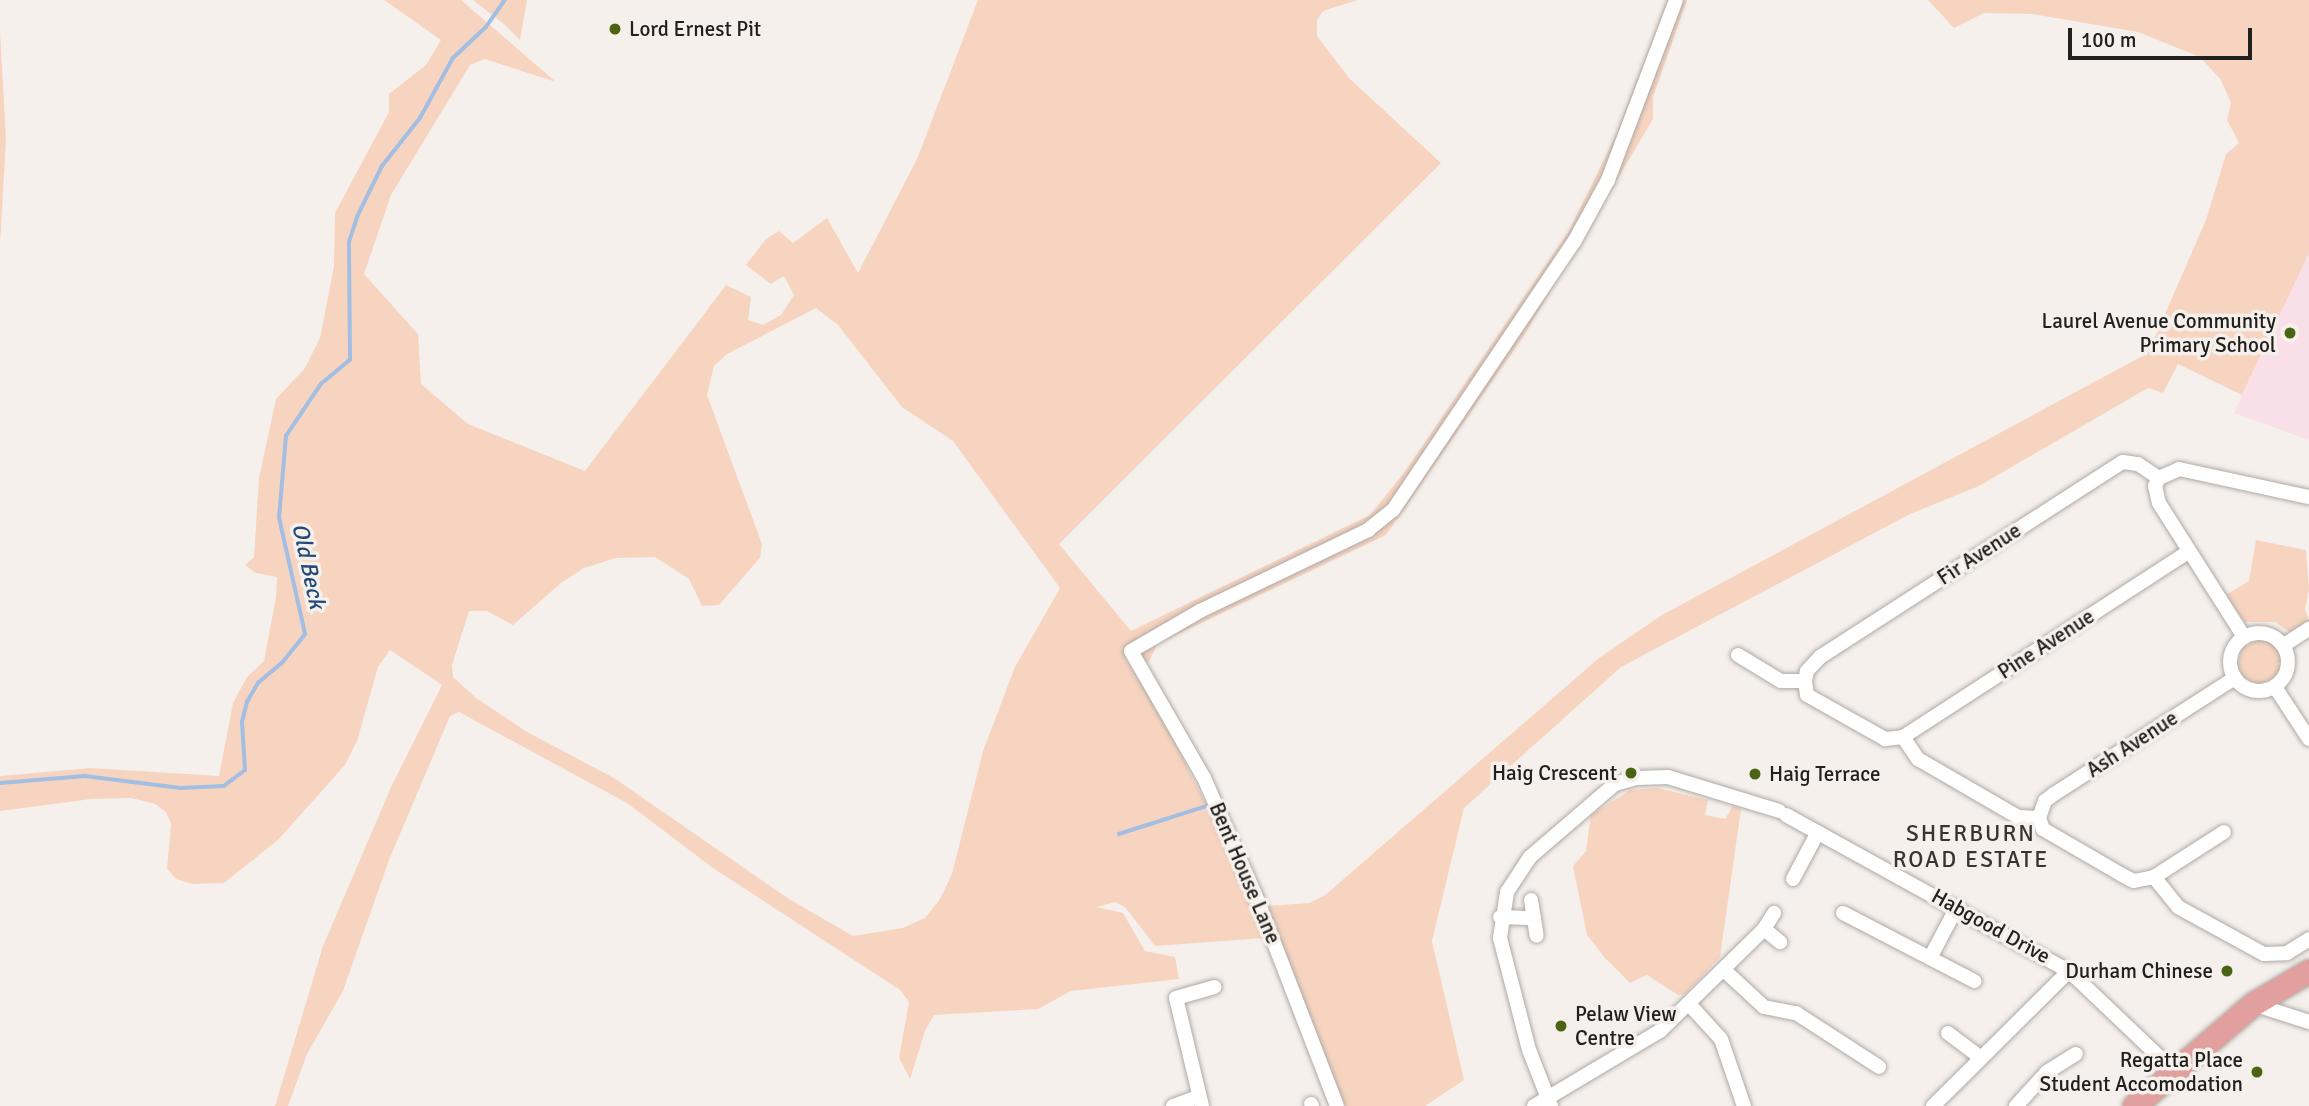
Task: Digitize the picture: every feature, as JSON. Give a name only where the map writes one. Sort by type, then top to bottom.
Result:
[{"type":"main road","points":[[2134,1106],[2253,1004],[2309,971]]},
{"type":"street","name":"Bent House Lane","points":[[1337,1106],[1260,906],[1204,778],[1131,651],[1200,611],[1368,530],[1393,510],[1580,232],[1608,180],[1676,0]]},
{"type":"street","name":"Fir Avenue","points":[[1804,681],[1807,671],[1820,657],[2123,462],[2138,464],[2162,475]]},
{"type":"street","points":[[2244,637],[2159,503],[2155,486],[2162,475],[2179,469],[2309,496]]},
{"type":"street","name":"Pine Avenue","points":[[1903,737],[2189,551]]},
{"type":"street","points":[[2284,645],[2309,629]]},
{"type":"street","points":[[2267,634],[2284,645],[2288,667],[2275,687],[2257,692],[2235,678],[2231,656],[2244,637],[2267,634]]},
{"type":"street","points":[[1738,655],[1782,681],[1804,681],[1807,695],[1885,739],[1903,737],[1918,759],[2018,817],[2039,818],[2043,829],[2134,881],[2154,877],[2224,832]]},
{"type":"street","name":"Ash Avenue","points":[[2039,818],[2045,801],[2054,794],[2235,678]]},
{"type":"street","points":[[2275,687],[2309,738]]},
{"type":"street","name":"Habgood Drive","points":[[1501,911],[1530,858],[1615,784],[1668,777],[1783,813],[2069,971],[2173,1070]]},
{"type":"street","points":[[1793,879],[1818,832]]},
{"type":"street","points":[[2154,877],[2178,907],[2264,954],[2287,953],[2309,939]]},
{"type":"street","points":[[1531,900],[1537,936]]},
{"type":"street","points":[[1930,958],[1957,907]]},
{"type":"street","points":[[1534,918],[1501,911],[1500,939],[1514,1000],[1544,1104],[1626,1054],[1689,1004],[1764,929],[1774,913]]},
{"type":"street","points":[[1843,913],[1974,981]]},
{"type":"street","points":[[1764,929],[1780,942]]},
{"type":"street","points":[[1724,970],[1764,1007],[1796,1013],[1879,1067]]},
{"type":"street","points":[[1933,1106],[2069,971]]},
{"type":"street","points":[[1173,1106],[1200,1102],[1176,998],[1214,987]]},
{"type":"street","points":[[1689,1004],[1721,1040],[1744,1106]]},
{"type":"street","points":[[2253,1004],[2309,1022]]},
{"type":"street","points":[[1948,1033],[1981,1058]]},
{"type":"street","points":[[2016,1106],[2047,1072],[2076,1054]]},
{"type":"shaded area","points":[[384,0],[461,0],[556,82],[485,59],[470,65],[391,195],[364,274],[418,334],[421,384],[468,424],[585,471],[726,285],[751,297],[748,320],[763,325],[781,315],[794,295],[784,276],[771,284],[746,265],[766,239],[779,231],[793,243],[827,218],[858,273],[917,159],[978,0],[1358,0],[1323,11],[1317,20],[1317,36],[1349,78],[1441,163],[1059,544],[1131,631],[1370,515],[1406,470],[1569,231],[1616,135],[1667,0],[1687,0],[1653,97],[1653,119],[1525,334],[1386,535],[1157,644],[1149,662],[1125,659],[1157,707],[1207,806],[1264,938],[1155,946],[1125,907],[1115,902],[1097,907],[1123,913],[1145,951],[1175,957],[1179,979],[1071,991],[1038,1009],[934,1015],[925,1031],[910,1079],[899,1058],[909,1002],[900,990],[713,868],[627,803],[459,712],[450,716],[389,860],[343,991],[307,1054],[288,1106],[275,1106],[323,946],[392,785],[442,685],[390,650],[378,667],[357,741],[345,765],[278,840],[224,883],[192,884],[176,879],[167,869],[171,824],[166,812],[155,804],[131,798],[91,799],[0,811],[0,776],[90,768],[219,776],[233,703],[247,677],[264,661],[276,597],[277,577],[256,573],[245,565],[254,557],[259,478],[276,399],[305,368],[320,338],[334,266],[335,213],[389,112],[389,94],[426,65],[441,40]],"holes":[[[816,308],[838,325],[902,407],[953,441],[1060,588],[1015,667],[983,751],[952,874],[940,899],[925,918],[903,928],[853,936],[789,899],[614,778],[529,733],[476,698],[453,677],[452,665],[469,611],[487,611],[513,625],[561,583],[584,568],[616,558],[655,557],[689,579],[702,606],[719,605],[760,558],[762,544],[707,395],[714,366],[727,354]]]},
{"type":"shaded area","points":[[473,0],[527,0],[520,40],[505,25]]},
{"type":"shaded area","points":[[1928,0],[2309,0],[2309,253],[2242,395],[2178,364],[2163,393],[2148,388],[1979,486],[1910,514],[1621,667],[1464,808],[1432,941],[1464,1080],[1425,1106],[1343,1106],[1267,906],[1309,903],[1324,896],[1599,658],[1662,615],[2148,353],[2206,220],[2226,154],[2239,143],[2227,120],[2231,103],[2221,80],[2200,57],[2138,32],[2032,14],[1984,13],[1954,28]]},
{"type":"shaded area","points":[[0,31],[6,139],[0,245]]},
{"type":"shaded area","name":"Laurel Avenue Community Primary School","points":[[2309,253],[2309,440],[2234,413]]},
{"type":"shaded area","points":[[2256,540],[2306,550],[2309,590],[2305,609],[2309,621],[2291,633],[2275,622],[2245,622],[2226,595],[2249,581]]},
{"type":"shaded area","points":[[2261,639],[2276,644],[2284,660],[2276,664],[2282,666],[2280,674],[2259,685],[2243,677],[2238,664],[2242,648]]},
{"type":"shaded area","points":[[1657,788],[1708,800],[1705,815],[1725,819],[1733,806],[1741,809],[1720,957],[1685,994],[1678,995],[1647,975],[1630,983],[1605,958],[1587,935],[1573,866],[1586,851],[1591,815],[1630,790]]},
{"type":"waterway","name":"Old Beck","points":[[0,783],[85,776],[180,788],[224,786],[245,770],[242,722],[247,702],[258,683],[281,664],[305,634],[279,518],[286,436],[321,384],[350,360],[349,242],[357,217],[382,166],[420,118],[453,58],[486,27],[505,0]]},
{"type":"waterway","points":[[1119,834],[1207,806]]},
{"type":"place","name":"Lord Ernest Pit","points":[[615,29]]},
{"type":"place","name":"Laurel Avenue Community Primary School","points":[[2290,333]]},
{"type":"place","name":"Haig Crescent","points":[[1631,773]]},
{"type":"place","name":"Haig Terrace","points":[[1755,774]]},
{"type":"place","name":"Durham Chinese","points":[[2227,971]]},
{"type":"place","name":"Pelaw View Centre","points":[[1561,1026]]},
{"type":"place","name":"Regatta Place Student Accomodation","points":[[2257,1072]]},
{"type":"district","name":"SHERBURN ROAD ESTATE","points":[[1971,847]]}]
